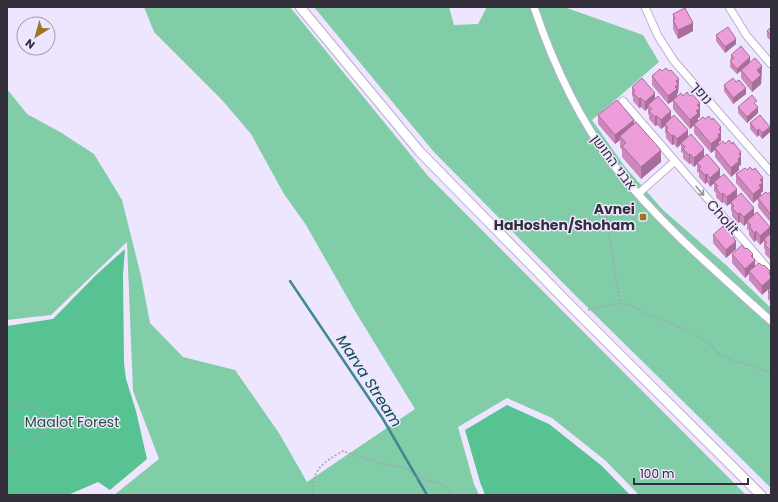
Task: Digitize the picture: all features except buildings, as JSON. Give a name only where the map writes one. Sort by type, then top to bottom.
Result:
[{"type":"main road","points":[[300,7],[420,152],[578,313],[761,495]]},
{"type":"street","name":"אבני החושן","points":[[534,7],[552,54],[579,110],[606,154],[638,194],[676,234],[771,321]]},
{"type":"street","name":"נופך","points":[[644,7],[658,36],[674,61],[771,172]]},
{"type":"street","points":[[729,7],[747,36],[771,64]]},
{"type":"street","name":"Cholit","points":[[622,101],[771,272]]},
{"type":"street","points":[[638,194],[675,161]]},
{"type":"path","points":[[605,208],[620,303]]},
{"type":"path","points":[[578,313],[598,307],[620,303],[631,305],[651,316],[685,329],[709,343],[717,352],[728,359],[771,371]]},
{"type":"path","points":[[7,402],[40,410],[48,417],[49,423],[44,432],[34,440],[7,454]]},
{"type":"path","points":[[312,495],[315,476],[319,468],[343,451],[375,462],[408,469],[416,478],[440,483],[454,495]]},
{"type":"green space","points":[[144,7],[290,7],[428,176],[746,495],[639,495],[606,461],[552,418],[507,398],[458,427],[474,484],[479,495],[114,495],[159,459],[133,391],[127,242],[51,315],[7,320],[7,89],[27,114],[60,132],[94,154],[122,200],[141,276],[150,323],[183,357],[235,370],[279,433],[307,482],[415,409],[355,311],[306,225],[284,194],[251,134],[222,100],[154,32]]},
{"type":"green space","points":[[314,7],[449,7],[454,25],[478,24],[487,7],[564,7],[643,35],[659,62],[592,120],[625,167],[663,210],[726,265],[771,308],[771,488],[576,296],[433,151]]},
{"type":"green space","name":"Maalot Forest","points":[[125,249],[123,275],[124,363],[126,379],[136,411],[147,459],[110,490],[98,482],[68,495],[7,495],[7,326],[53,319],[96,275]]},
{"type":"green space","points":[[507,405],[549,424],[602,466],[630,495],[485,495],[465,430]]},
{"type":"waterway","name":"Marva Stream","points":[[290,281],[383,419],[427,495]]},
{"type":"place","name":"Avnei HaHoshen/Shoham","points":[[643,217]]}]
